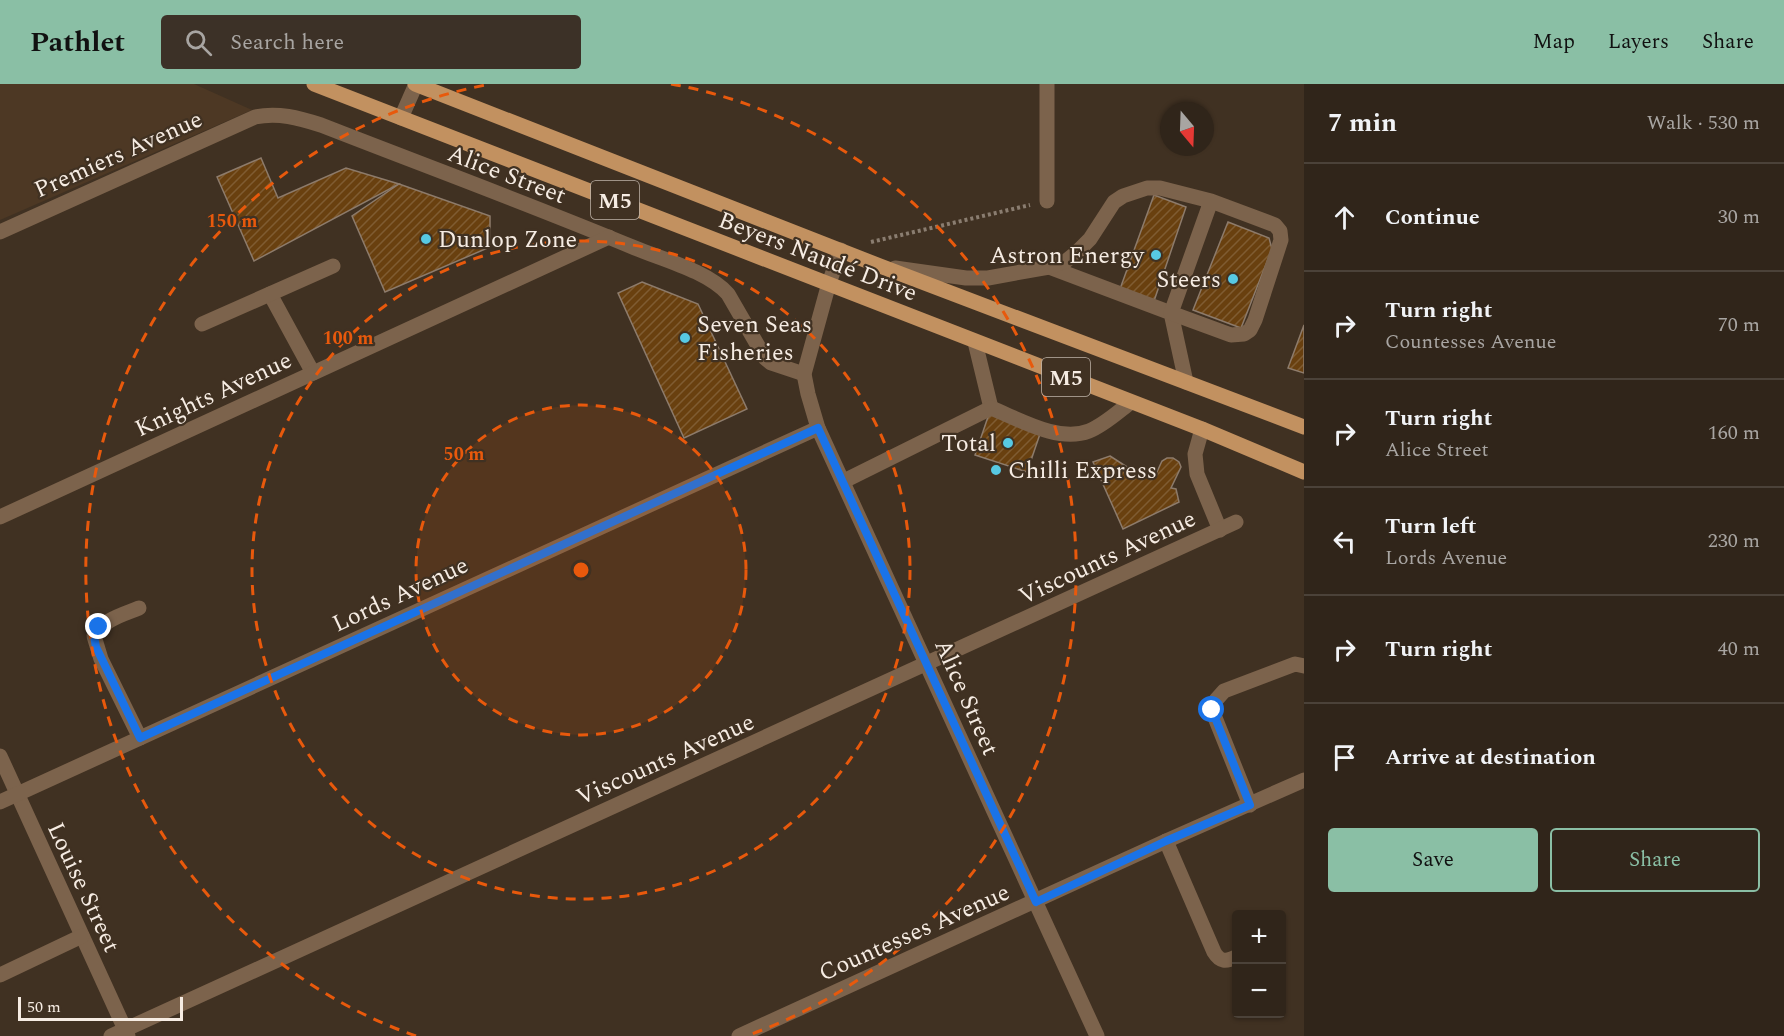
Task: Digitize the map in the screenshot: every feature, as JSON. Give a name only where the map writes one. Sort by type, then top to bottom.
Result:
[{"type":"main road","name":"Beyers Naudé Drive","points":[[314,84],[1202,429],[1304,472]]},
{"type":"main road","name":"Beyers Naudé Drive","points":[[416,84],[880,266],[1304,427]]},
{"type":"street","points":[[401,117],[416,84]]},
{"type":"street","points":[[1047,84],[1047,201]]},
{"type":"street","name":"Alice Street","points":[[255,117],[277,114],[321,125],[706,277],[721,286],[765,358],[771,363],[804,374]]},
{"type":"street","name":"Premiers Avenue","points":[[0,232],[255,117]]},
{"type":"street","points":[[880,266],[966,278],[1005,276],[1049,267],[1066,261],[1090,239],[1114,202],[1123,196],[1147,188],[1160,188],[1211,201],[1275,225],[1280,231],[1281,240],[1255,320],[1250,330],[1244,334],[1231,335],[1049,267]]},
{"type":"street","points":[[1186,382],[1171,313],[1211,201]]},
{"type":"street","name":"Knights Avenue","points":[[0,517],[609,237]]},
{"type":"street","name":"Alice Street","points":[[841,250],[829,283],[804,374],[818,428],[1097,1036]]},
{"type":"street","points":[[202,324],[333,266]]},
{"type":"street","points":[[270,294],[313,373]]},
{"type":"street","points":[[975,342],[991,408]]},
{"type":"street","points":[[844,481],[991,408],[1052,432],[1070,434],[1087,432],[1131,402]]},
{"type":"street","name":"Lords Avenue","points":[[0,802],[818,428]]},
{"type":"street","points":[[1202,429],[1195,464],[1200,487],[1220,530]]},
{"type":"street","name":"Viscounts Avenue","points":[[121,1034],[1236,522]]},
{"type":"street","points":[[139,608],[108,621],[99,627],[94,636],[101,659],[140,738]]},
{"type":"street","points":[[1250,805],[1212,710],[1216,700],[1224,691],[1295,664],[1304,666]]},
{"type":"street","name":"Louise Street","points":[[0,756],[82,936],[121,1034]]},
{"type":"street","name":"Countesses Avenue","points":[[739,1036],[1304,780]]},
{"type":"street","points":[[1166,841],[1214,952],[1222,961],[1232,958]]},
{"type":"street","points":[[0,975],[82,936]]},
{"type":"path","points":[[841,250],[1047,201]]},
{"type":"shaded area","points":[[0,84],[194,84],[252,110],[0,220]]},
{"type":"building","points":[[261,158],[278,198],[346,168],[399,184],[254,261],[217,177]]},
{"type":"building","name":"Dunlop Zone","points":[[399,184],[490,216],[490,247],[385,292],[352,216]]},
{"type":"building","points":[[1154,195],[1186,207],[1154,301],[1120,289]]},
{"type":"building","name":"Steers","points":[[1228,222],[1269,238],[1272,249],[1241,328],[1193,310]]},
{"type":"building","points":[[642,282],[698,304],[747,409],[684,438],[618,293]]},
{"type":"building","points":[[1304,325],[1304,373],[1288,368]]},
{"type":"building","name":"Total","points":[[989,414],[1041,431],[1027,472],[975,455]]},
{"type":"building","points":[[1110,456],[1141,476],[1145,473],[1156,474],[1162,461],[1167,458],[1173,458],[1179,462],[1181,467],[1171,488],[1176,489],[1179,502],[1123,529],[1093,462]]},
{"type":"place","name":"Dunlop Zone","points":[[426,239]]},
{"type":"place","name":"Astron Energy","points":[[1156,255]]},
{"type":"place","name":"Steers","points":[[1233,279]]},
{"type":"place","name":"Seven Seas Fisheries","points":[[685,338]]},
{"type":"place","name":"Total","points":[[1008,443]]},
{"type":"place","name":"Chilli Express","points":[[996,470]]},
{"type":"route","points":[[99,627],[94,636],[96,647],[140,738],[818,428],[1036,902],[1166,841],[1250,805],[1212,710]]}]
